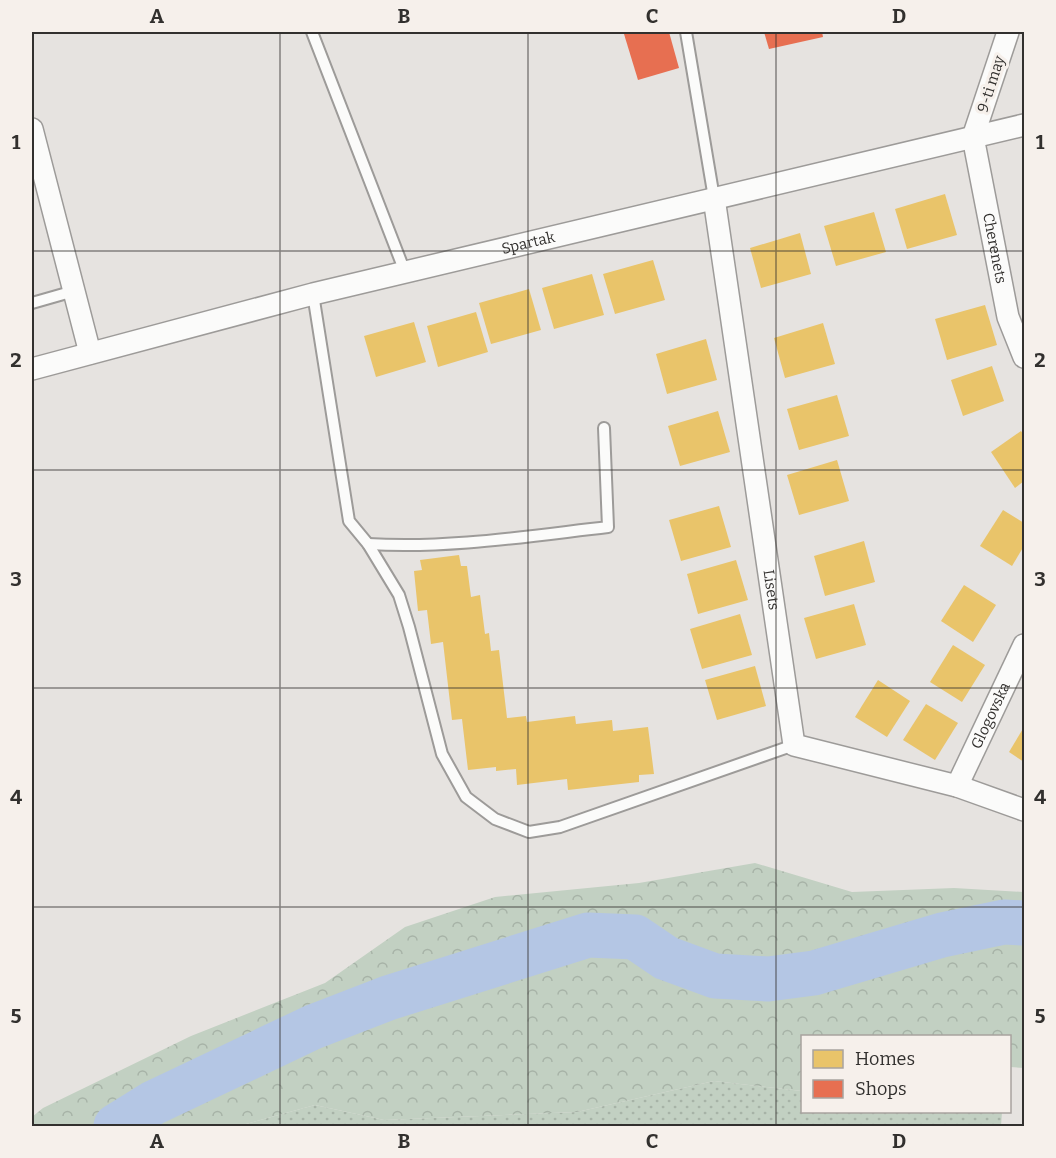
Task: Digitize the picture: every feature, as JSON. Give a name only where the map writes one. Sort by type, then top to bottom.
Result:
[{"type":"street","name":"9-ti may","points":[[973,137],[1008,32]]},
{"type":"street","name":"Spartak","points":[[32,369],[313,294],[1024,125]]},
{"type":"street","points":[[32,129],[90,353]]},
{"type":"street","name":"Cherenets","points":[[973,137],[1008,317],[1024,357]]},
{"type":"street","name":"Lisets","points":[[714,198],[794,745]]},
{"type":"street","name":"Glogovska","points":[[957,786],[1024,645]]},
{"type":"street","points":[[794,745],[957,786],[1024,810]]},
{"type":"lane","points":[[312,32],[405,272]]},
{"type":"lane","points":[[686,32],[714,198]]},
{"type":"lane","points":[[32,303],[74,291]]},
{"type":"lane","points":[[313,294],[349,520],[368,544],[399,595],[442,754],[465,797],[495,819],[529,832],[560,827],[794,745]]},
{"type":"lane","points":[[368,544],[406,546],[502,539],[608,527],[604,428]]},
{"type":"green space","points":[[755,863],[852,892],[954,888],[1024,892],[1024,1068],[1011,1067],[1011,1035],[801,1035],[801,1091],[714,1081],[577,1112],[384,1120],[315,1105],[239,1126],[32,1126],[32,1117],[43,1108],[191,1036],[325,983],[405,927],[495,897],[639,883]]},
{"type":"green space","points":[[714,1081],[801,1091],[801,1113],[1002,1113],[1001,1126],[239,1126],[315,1105],[384,1120],[577,1112]]},
{"type":"building: Homes","points":[[945,194],[957,235],[907,249],[895,209]]},
{"type":"building: Homes","points":[[874,212],[886,252],[836,266],[824,226]]},
{"type":"building: Homes","points":[[800,233],[811,274],[761,288],[750,248]]},
{"type":"building: Homes","points":[[653,260],[665,300],[615,314],[603,274]]},
{"type":"building: Homes","points":[[592,274],[604,315],[554,329],[542,288]]},
{"type":"building: Homes","points":[[529,289],[541,330],[491,344],[479,303]]},
{"type":"building: Homes","points":[[985,305],[997,345],[947,360],[935,319]]},
{"type":"building: Homes","points":[[476,312],[488,352],[438,367],[427,326]]},
{"type":"building: Homes","points":[[414,322],[426,362],[376,377],[364,336]]},
{"type":"building: Homes","points":[[823,323],[835,364],[785,378],[774,338]]},
{"type":"building: Homes","points":[[706,339],[717,380],[667,394],[656,354]]},
{"type":"building: Homes","points":[[992,366],[1004,401],[963,416],[951,380]]},
{"type":"building: Homes","points":[[837,395],[849,436],[799,450],[787,409]]},
{"type":"building: Homes","points":[[718,411],[730,452],[680,466],[668,426]]},
{"type":"building: Homes","points":[[1021,431],[1024,435],[1024,481],[1015,488],[991,452]]},
{"type":"building: Homes","points":[[837,460],[849,501],[799,515],[787,475]]},
{"type":"building: Homes","points":[[719,506],[731,547],[681,561],[669,520]]},
{"type":"building: Homes","points":[[1003,510],[1024,523],[1024,546],[1012,566],[980,546]]},
{"type":"building: Homes","points":[[864,541],[875,582],[825,596],[814,556]]},
{"type":"building: Homes","points":[[459,555],[461,566],[467,566],[471,597],[480,595],[485,634],[489,633],[491,651],[499,650],[507,718],[526,716],[527,722],[575,716],[576,724],[612,720],[613,731],[648,727],[654,774],[639,775],[639,782],[568,790],[567,779],[517,785],[516,769],[496,771],[496,767],[468,770],[462,719],[452,720],[443,642],[431,644],[427,610],[418,611],[414,571],[422,570],[420,560]]},
{"type":"building: Homes","points":[[736,560],[748,600],[698,614],[687,574]]},
{"type":"building: Homes","points":[[964,585],[996,605],[973,642],[941,621]]},
{"type":"building: Homes","points":[[854,604],[866,645],[816,659],[804,618]]},
{"type":"building: Homes","points":[[740,614],[752,655],[702,669],[690,629]]},
{"type":"building: Homes","points":[[953,645],[985,665],[962,702],[930,682]]},
{"type":"building: Homes","points":[[755,666],[766,706],[717,720],[705,680]]},
{"type":"building: Homes","points":[[878,680],[910,701],[887,737],[855,717]]},
{"type":"building: Homes","points":[[926,704],[958,723],[935,760],[903,740]]},
{"type":"building: Homes","points":[[1024,727],[1024,762],[1009,752]]},
{"type":"building: Shops","points":[[669,32],[679,68],[638,80],[624,34]]},
{"type":"building: Shops","points":[[764,32],[822,32],[823,37],[769,49]]},
{"type":"waterway","points":[[116,1126],[153,1103],[313,1027],[388,998],[588,935],[635,937],[666,958],[715,976],[768,979],[814,973],[942,935],[1004,922],[1024,923]]}]
